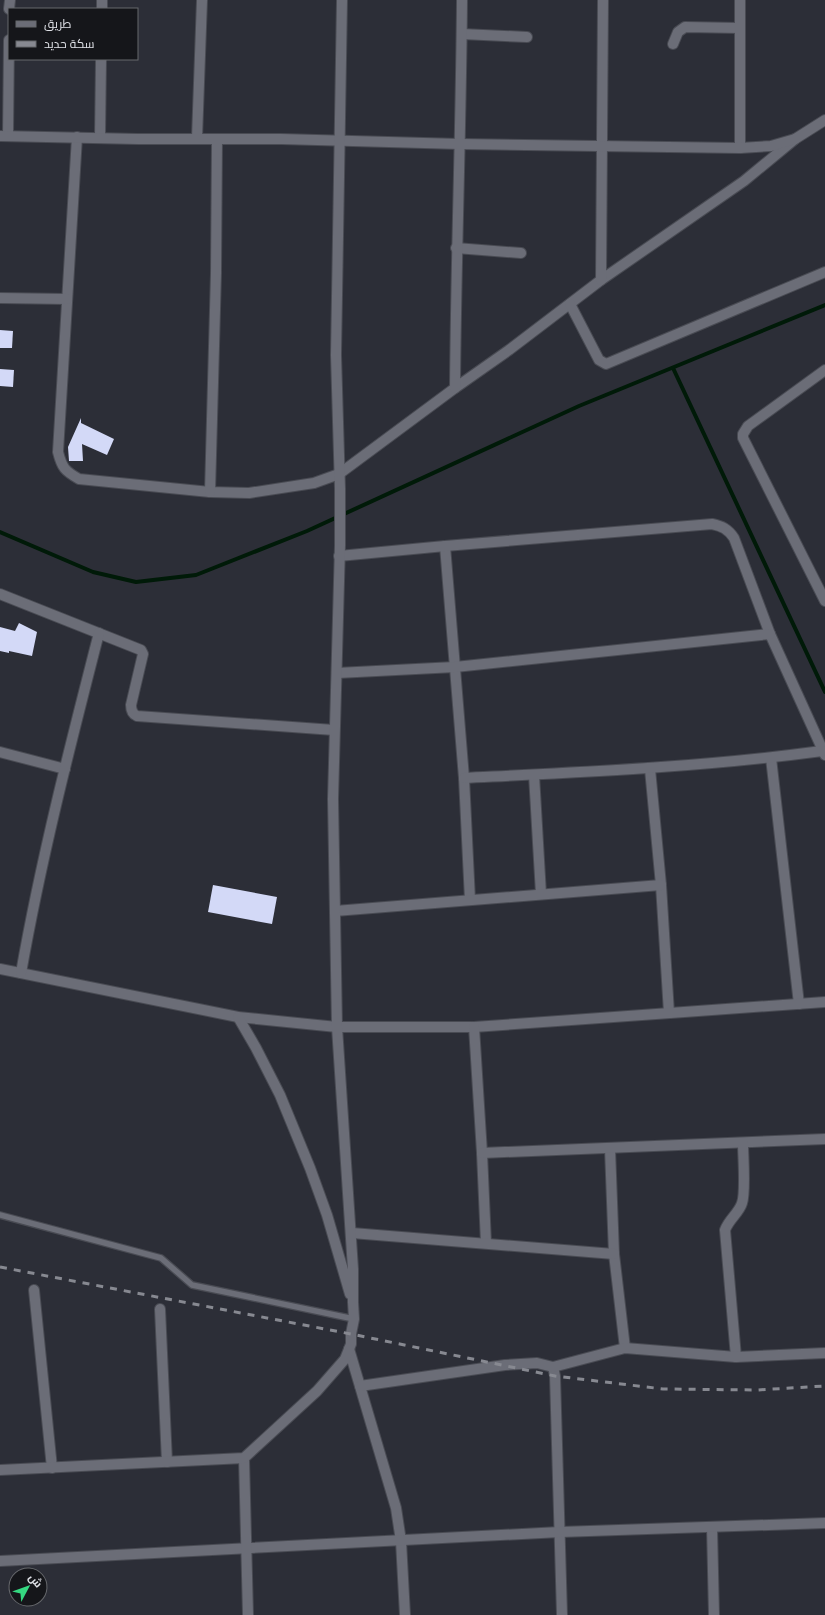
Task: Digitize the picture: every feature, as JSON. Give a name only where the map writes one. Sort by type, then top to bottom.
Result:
[{"type":"street","points":[[196,138],[202,0]]},
{"type":"street","points":[[0,1470],[244,1458],[317,1391],[345,1358],[350,1349],[354,1319],[352,1233],[337,1027],[333,799],[340,545],[336,355],[342,0]]},
{"type":"street","points":[[455,388],[456,248],[460,144],[462,0]]},
{"type":"street","points":[[601,280],[603,0]]},
{"type":"street","points":[[740,0],[740,148]]},
{"type":"street","points":[[673,44],[678,32],[685,27],[740,28]]},
{"type":"street","points":[[462,34],[527,37]]},
{"type":"street","points":[[8,59],[4,136],[340,140],[460,144],[740,148],[771,146],[795,139]]},
{"type":"street","points":[[100,138],[101,60]]},
{"type":"street","points":[[77,137],[58,452],[61,466],[70,474],[79,479],[210,492],[256,492],[314,483],[339,474],[509,350],[601,280],[744,181],[795,139],[825,120]]},
{"type":"street","points":[[210,492],[218,139]]},
{"type":"street","points":[[456,248],[521,253]]},
{"type":"street","points":[[570,304],[599,360],[606,364],[825,272]]},
{"type":"street","points":[[0,298],[67,299]]},
{"type":"street","points":[[825,370],[748,426],[742,434],[825,600]]},
{"type":"street","points":[[339,556],[712,524],[722,526],[729,531],[734,538],[770,634],[824,753],[650,769],[464,778]]},
{"type":"street","points":[[445,546],[464,778],[470,900]]},
{"type":"street","points":[[0,594],[138,648],[143,654],[131,705],[131,710],[137,716],[334,730]]},
{"type":"street","points":[[21,973],[33,906],[64,769],[99,633]]},
{"type":"street","points":[[337,673],[455,667],[770,634]]},
{"type":"street","points":[[0,752],[64,769]]},
{"type":"street","points":[[771,758],[799,1004]]},
{"type":"street","points":[[650,769],[661,885],[669,1013]]},
{"type":"street","points":[[534,775],[541,894]]},
{"type":"street","points":[[335,911],[661,885]]},
{"type":"street","points":[[0,969],[238,1017],[337,1027],[474,1027],[825,1002]]},
{"type":"street","points":[[238,1017],[280,1095],[310,1168],[327,1215],[341,1268],[353,1302]]},
{"type":"street","points":[[474,1027],[486,1243]]},
{"type":"street","points":[[482,1153],[610,1149],[825,1139]]},
{"type":"street","points":[[736,1358],[725,1230],[729,1222],[739,1210],[743,1201],[743,1143]]},
{"type":"street","points":[[610,1149],[614,1254],[625,1348]]},
{"type":"street","points":[[352,1233],[614,1254]]},
{"type":"street","points":[[34,1290],[52,1468]]},
{"type":"street","points":[[160,1309],[167,1462]]},
{"type":"street","points":[[360,1386],[505,1365],[537,1364],[553,1367],[625,1348],[736,1358],[825,1353]]},
{"type":"street","points":[[350,1349],[392,1491],[401,1541],[405,1615]]},
{"type":"street","points":[[553,1367],[555,1376],[562,1615]]},
{"type":"street","points":[[244,1458],[248,1615]]},
{"type":"street","points":[[0,1561],[560,1532],[825,1523]]},
{"type":"street","points":[[712,1527],[714,1615]]},
{"type":"lane","points":[[0,1215],[161,1258],[192,1285],[354,1319]]},
{"type":"building","points":[[0,330],[13,331],[12,348],[0,348]]},
{"type":"building","points":[[0,369],[14,370],[13,387],[0,386]]},
{"type":"building","points":[[81,418],[81,423],[114,439],[107,455],[82,444],[83,461],[69,461],[68,447]]},
{"type":"building","points":[[19,623],[37,632],[32,656],[9,651],[9,653],[0,651],[0,627],[15,631]]},
{"type":"building","points":[[213,885],[277,897],[272,924],[208,912]]},
{"type":"waterway","points":[[0,532],[93,572],[136,582],[196,575],[307,531],[579,406],[825,305]]},
{"type":"waterway","points":[[673,368],[825,692]]},
{"type":"railway","points":[[0,1267],[351,1334],[555,1376],[663,1389],[757,1390],[825,1386]]}]
